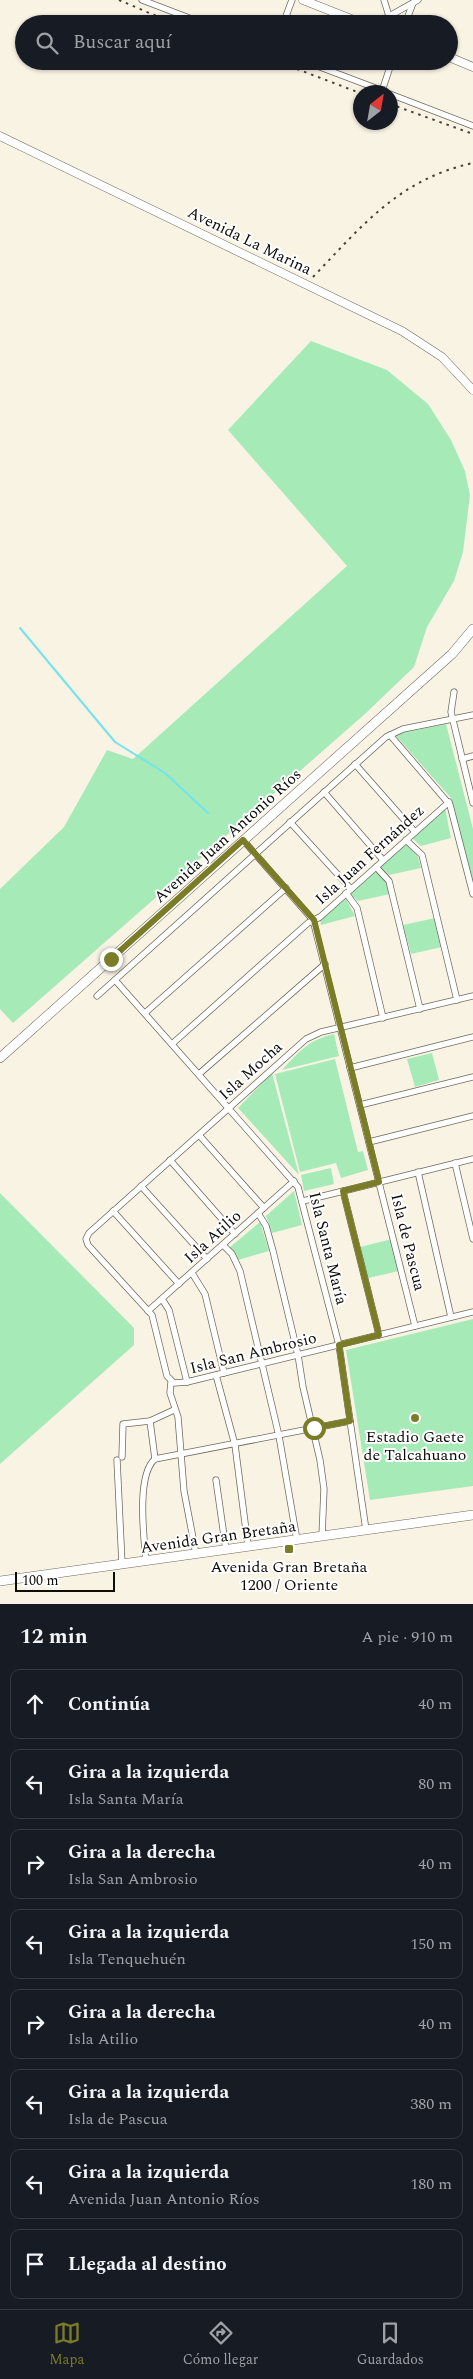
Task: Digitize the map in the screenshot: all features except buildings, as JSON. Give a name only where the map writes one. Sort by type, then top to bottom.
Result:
[{"type":"main road","points":[[303,0],[341,15]]},
{"type":"main road","points":[[458,60],[473,66]]},
{"type":"main road","name":"Avenida La Marina","points":[[0,136],[402,331],[442,357],[473,390]]},
{"type":"main road","points":[[452,654],[473,629]]},
{"type":"main road","points":[[452,654],[473,637]]},
{"type":"main road","name":"Avenida Juan Antonio Ríos","points":[[0,1058],[452,654]]},
{"type":"main road","name":"Avenida Gran Bretaña","points":[[440,1520],[473,1508]]},
{"type":"main road","name":"Avenida Gran Bretaña","points":[[0,1581],[473,1515]]},
{"type":"street","points":[[142,0],[181,15]]},
{"type":"street","points":[[286,15],[292,0]]},
{"type":"street","points":[[384,0],[388,15]]},
{"type":"street","points":[[390,15],[415,2]]},
{"type":"street","points":[[409,15],[415,2]]},
{"type":"street","points":[[327,70],[366,85]]},
{"type":"street","points":[[386,85],[390,70]]},
{"type":"street","points":[[398,97],[473,126]]},
{"type":"street","points":[[454,692],[451,709],[452,719],[473,803]]},
{"type":"street","points":[[97,996],[355,764],[390,735],[403,729],[473,715]]},
{"type":"street","points":[[390,735],[448,802],[473,894]]},
{"type":"street","points":[[462,759],[473,756]]},
{"type":"street","points":[[355,764],[415,832]]},
{"type":"street","points":[[324,792],[383,860]]},
{"type":"street","name":"Isla Juan Fernández","points":[[172,1044],[349,891],[448,802]]},
{"type":"street","points":[[290,822],[349,891],[357,908],[383,1018]]},
{"type":"street","name":"Isla de Pascua","points":[[243,840],[314,920],[415,1326]]},
{"type":"street","points":[[406,840],[422,855],[456,1000]]},
{"type":"street","points":[[376,867],[389,881],[420,1008]]},
{"type":"street","points":[[145,1013],[286,888]]},
{"type":"street","points":[[199,1074],[325,964]]},
{"type":"street","name":"Isla Santa María","points":[[115,980],[294,1181],[303,1201],[339,1345],[366,1530]]},
{"type":"street","name":"Isla Mocha","points":[[86,1239],[89,1233],[113,1211],[306,1039],[316,1034],[473,996]]},
{"type":"street","points":[[350,1068],[473,1038]]},
{"type":"street","points":[[360,1105],[473,1077]]},
{"type":"street","points":[[369,1142],[473,1116]]},
{"type":"street","points":[[199,1135],[264,1208]]},
{"type":"street","points":[[303,1201],[473,1159]]},
{"type":"street","points":[[170,1160],[235,1234]]},
{"type":"street","points":[[455,1163],[473,1238]]},
{"type":"street","points":[[418,1172],[451,1317]]},
{"type":"street","name":"Isla Atilio","points":[[148,1311],[294,1181]]},
{"type":"street","points":[[141,1186],[207,1259]]},
{"type":"street","points":[[343,1191],[379,1335]]},
{"type":"street","points":[[113,1211],[179,1284]]},
{"type":"street","points":[[258,1213],[270,1238],[314,1428],[323,1475],[322,1536]]},
{"type":"street","name":"Isla San Ambrosio","points":[[86,1239],[88,1245],[148,1311],[156,1326],[167,1376],[171,1382],[187,1382],[473,1312]]},
{"type":"street","points":[[223,1244],[232,1254],[240,1272],[279,1436],[297,1540]]},
{"type":"street","points":[[192,1272],[204,1290],[224,1373]]},
{"type":"street","points":[[162,1299],[169,1310],[187,1382]]},
{"type":"street","points":[[216,1375],[235,1445],[248,1546]]},
{"type":"street","points":[[171,1382],[170,1393],[178,1418],[184,1491],[196,1554]]},
{"type":"street","points":[[122,1564],[120,1458],[122,1425],[125,1422],[150,1421],[174,1410]]},
{"type":"street","points":[[150,1421],[154,1459]]},
{"type":"street","points":[[146,1561],[143,1519],[145,1474],[148,1466],[154,1459],[235,1445],[350,1421]]},
{"type":"street","points":[[216,1480],[226,1550]]},
{"type":"green space","points":[[311,341],[387,370],[428,404],[451,440],[465,471],[470,495],[463,552],[454,581],[427,627],[414,667],[366,713],[13,1023],[0,1009],[0,889],[64,827],[107,750],[133,759],[347,566],[228,430]]},
{"type":"green space","points":[[446,724],[473,829],[473,885],[451,798],[396,736],[397,734]]},
{"type":"green space","points":[[445,808],[451,838],[421,846],[412,838]]},
{"type":"green space","points":[[407,844],[418,857],[421,868],[389,875],[380,867]]},
{"type":"green space","points":[[376,872],[386,882],[390,894],[358,901],[350,894]]},
{"type":"green space","points":[[346,899],[355,916],[321,925],[320,919]]},
{"type":"green space","points":[[435,918],[442,947],[411,954],[403,925]]},
{"type":"green space","points":[[334,1034],[339,1056],[282,1070],[311,1043],[317,1039]]},
{"type":"green space","points":[[432,1053],[439,1080],[415,1087],[407,1059]]},
{"type":"green space","points":[[335,1059],[358,1152],[363,1151],[368,1170],[341,1178],[336,1163],[300,1172],[275,1074]]},
{"type":"green space","points":[[272,1073],[299,1175],[238,1108]]},
{"type":"green space","points":[[331,1168],[334,1184],[304,1191],[301,1175]]},
{"type":"green space","points":[[294,1191],[302,1225],[272,1233],[266,1216]]},
{"type":"green space","points":[[0,1193],[134,1328],[134,1345],[0,1464]]},
{"type":"green space","points":[[260,1222],[269,1251],[238,1260],[229,1248]]},
{"type":"green space","points":[[392,1239],[399,1271],[368,1278],[360,1247]]},
{"type":"green space","name":"Estadio Gaete de Talcahuano","points":[[473,1319],[473,1486],[370,1500],[346,1350]]},
{"type":"waterway","points":[[20,628],[115,742],[165,773],[208,813]]},
{"type":"railway","points":[[119,0],[154,15]]},
{"type":"railway","points":[[300,70],[353,90]]},
{"type":"railway","points":[[398,107],[473,134]]},
{"type":"railway","points":[[313,277],[366,223],[403,193],[424,180],[447,170],[473,163]]},
{"type":"place","name":"Estadio Gaete de Talcahuano","points":[[415,1418]]},
{"type":"place","name":"Avenida Gran Bretaña 1200 / Oriente","points":[[289,1549]]},
{"type":"route","points":[[111,959],[243,840],[314,920],[379,1182],[343,1191],[379,1335],[339,1345],[350,1421],[314,1428]]}]
